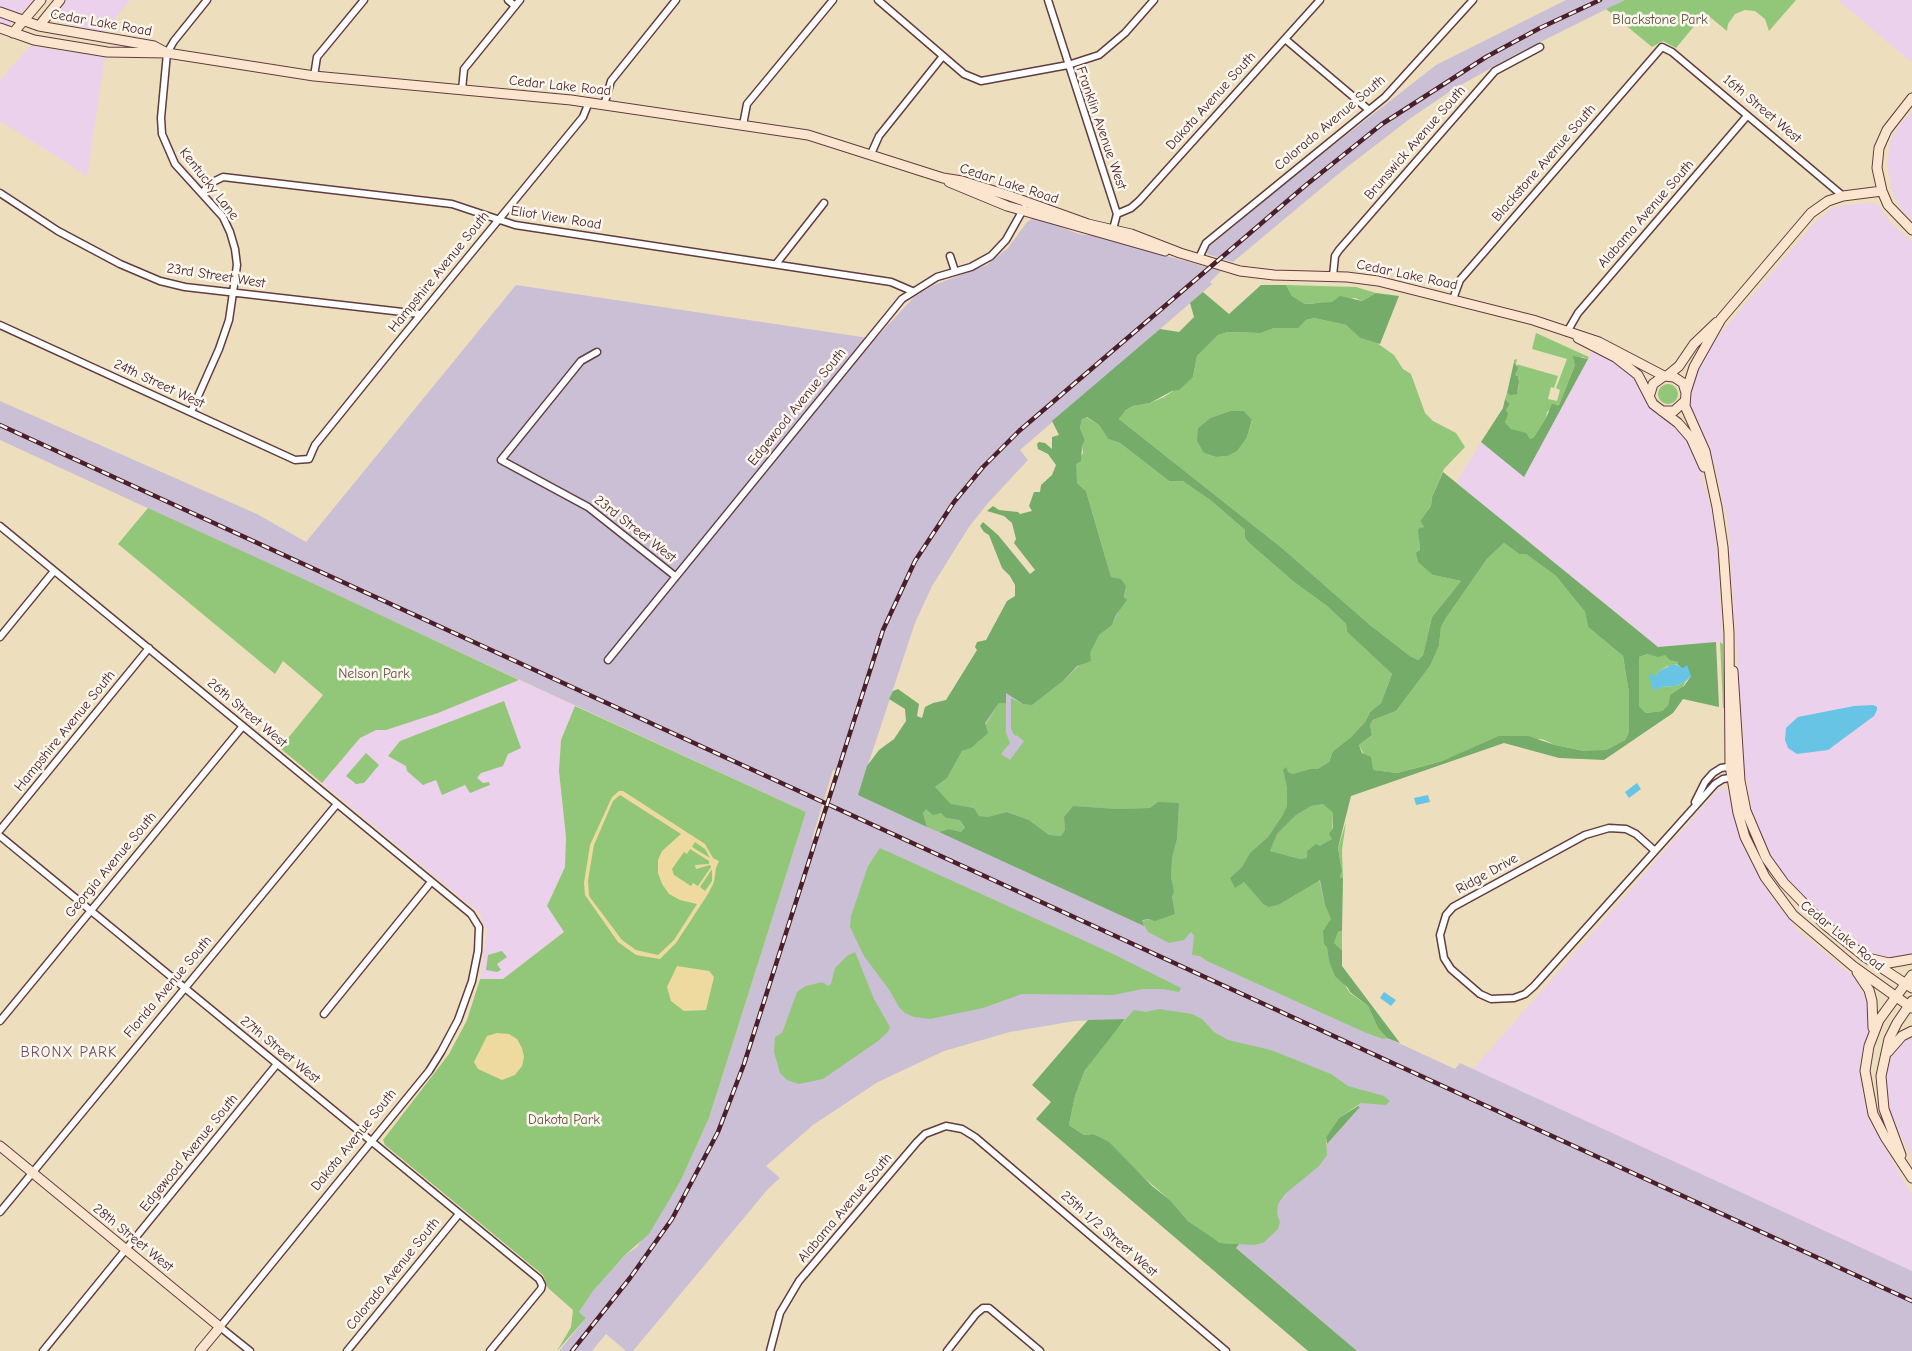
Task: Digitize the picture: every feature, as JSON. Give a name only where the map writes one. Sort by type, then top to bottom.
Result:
[{"type":"street","points":[[13,33],[41,0]]},
{"type":"street","points":[[39,26],[60,0]]},
{"type":"street","points":[[167,53],[174,41],[207,0]]},
{"type":"street","points":[[314,76],[317,57],[364,0]]},
{"type":"street","points":[[508,0],[515,6]]},
{"type":"street","points":[[462,90],[464,69],[520,0]]},
{"type":"street","points":[[604,105],[611,81],[676,0]]},
{"type":"street","points":[[742,125],[748,104],[833,0]]},
{"type":"street","name":"Franklin Avenue West","points":[[878,0],[964,74],[981,81],[1068,65],[1117,214]]},
{"type":"street","points":[[1048,0],[1068,65],[1087,60],[1107,50],[1154,0]]},
{"type":"street","name":"Dakota Avenue South","points":[[1117,214],[1139,201],[1320,0]]},
{"type":"street","name":"Colorado Avenue South","points":[[1199,258],[1206,243],[1328,141],[1385,97],[1473,0]]},
{"type":"street","name":"Cedar Lake Road","points":[[0,12],[23,22],[39,26],[154,46],[167,53]]},
{"type":"street","name":"Cedar Lake Road","points":[[0,28],[34,40],[107,52],[167,53],[314,76],[589,102],[808,136],[871,154],[943,178],[970,184],[1024,206],[1112,233],[1131,234],[1180,253],[1257,274],[1333,276],[1378,281],[1539,322],[1610,346],[1665,376],[1680,380],[1691,423],[1705,451],[1723,547],[1739,765],[1735,777],[1738,813],[1745,837],[1773,890],[1793,915],[1853,966],[1911,1005]]},
{"type":"street","points":[[1285,39],[1369,110]]},
{"type":"street","name":"Brunswick Avenue South","points":[[1333,276],[1335,256],[1339,250],[1495,71],[1540,47]]},
{"type":"street","name":"16th Street West","points":[[1662,47],[1672,52],[1843,196]]},
{"type":"street","name":"Blackstone Avenue South","points":[[1453,299],[1460,280],[1662,47]]},
{"type":"street","name":"Kentucky Lane","points":[[167,53],[161,118],[162,134],[175,164],[223,217],[230,232],[237,264],[224,335],[191,412]]},
{"type":"street","points":[[871,154],[879,136],[943,56]]},
{"type":"street","points":[[1912,98],[1887,130],[1879,148],[1878,168],[1882,191],[1888,205],[1912,230]]},
{"type":"street","name":"Hampshire Avenue South","points":[[308,458],[315,445],[420,314],[583,117],[589,102]]},
{"type":"street","name":"Alabama Avenue South","points":[[1567,332],[1578,313],[1747,116]]},
{"type":"street","name":"Eliot View Road","points":[[202,193],[211,184],[223,177],[452,204],[498,220],[891,282],[912,291]]},
{"type":"street","points":[[1650,394],[1653,384],[1679,366],[1694,344],[1721,319],[1811,213],[1828,201],[1843,196],[1882,191]]},
{"type":"street","name":"23rd Street West","points":[[0,193],[58,231],[144,275],[185,287],[420,314]]},
{"type":"street","points":[[776,264],[824,202]]},
{"type":"street","name":"Edgewood Avenue South","points":[[608,660],[902,299],[937,277],[971,266],[997,251],[1024,206]]},
{"type":"street","points":[[1112,233],[1117,214]]},
{"type":"street","points":[[950,256],[955,271]]},
{"type":"street","points":[[1660,410],[1674,411],[1685,397],[1694,367],[1721,319]]},
{"type":"street","name":"24th Street West","points":[[0,324],[295,460],[308,458]]},
{"type":"street","name":"Cedar Lake Road","points":[[1567,332],[1624,363],[1641,378],[1650,394],[1652,404],[1678,422],[1691,438],[1711,481]]},
{"type":"street","name":"23rd Street West","points":[[597,352],[581,361],[500,460],[588,507],[675,576]]},
{"type":"street","name":"26th Street West","points":[[0,526],[471,914],[476,922]]},
{"type":"street","points":[[0,637],[54,570]]},
{"type":"street","name":"Hampshire Avenue South","points":[[0,830],[149,648]]},
{"type":"street","name":"Cedar Lake Road","points":[[1730,652],[1728,684],[1730,766],[1746,811],[1772,866],[1784,883],[1824,924],[1865,957],[1908,986]]},
{"type":"street","name":"Georgia Avenue South","points":[[0,1021],[243,726]]},
{"type":"street","name":"Ridge Drive","points":[[1694,806],[1705,782],[1721,768],[1739,765]]},
{"type":"street","name":"Ridge Drive","points":[[1654,851],[1636,834],[1626,829],[1596,830],[1585,835],[1452,907],[1442,925],[1440,935],[1444,958],[1451,968],[1471,986],[1491,999],[1514,998],[1525,994],[1715,784],[1735,777]]},
{"type":"street","name":"Florida Avenue South","points":[[0,1212],[337,804]]},
{"type":"street","name":"27th Street West","points":[[0,836],[539,1279],[542,1285],[490,1351]]},
{"type":"street","points":[[324,1014],[431,882]]},
{"type":"street","name":"Dakota Avenue South","points":[[200,1351],[428,1071],[458,1020],[474,971],[479,932],[476,922]]},
{"type":"street","points":[[1865,957],[1889,963],[1912,959]]},
{"type":"street","points":[[1853,966],[1863,980],[1872,1001],[1872,1036],[1865,1071],[1869,1100],[1884,1137],[1910,1173]]},
{"type":"street","points":[[1872,1036],[1879,1020],[1896,996],[1908,986],[1912,975]]},
{"type":"street","points":[[1910,1173],[1884,1108],[1882,1076],[1885,1056],[1897,1023],[1911,1005]]},
{"type":"street","points":[[1885,1056],[1892,1045],[1912,1031]]},
{"type":"street","name":"Edgewood Avenue South","points":[[43,1351],[277,1064]]},
{"type":"street","name":"Alabama Avenue South","points":[[770,1351],[780,1313],[799,1281],[917,1142],[935,1129],[946,1126],[962,1129],[975,1137]]},
{"type":"street","name":"25th 1/2 Street West","points":[[975,1137],[1226,1351]]},
{"type":"street","name":"28th Street West","points":[[0,1146],[250,1351]]},
{"type":"street","name":"Colorado Avenue South","points":[[347,1351],[459,1214]]},
{"type":"street","points":[[947,1351],[976,1314],[983,1308],[989,1308],[1040,1351]]},
{"type":"shaded area","points":[[0,0],[34,0],[0,34]]},
{"type":"shaded area","points":[[66,0],[130,0],[104,32],[61,23],[58,12]]},
{"type":"shaded area","points":[[1566,0],[1625,0],[1516,54],[1452,90],[1411,118],[1342,171],[1233,262],[1207,254],[1208,248],[1303,169],[1436,65]]},
{"type":"shaded area","points":[[1838,0],[1912,0],[1912,63]]},
{"type":"shaded area","points":[[30,46],[105,57],[87,176],[0,121],[0,80]]},
{"type":"shaded area","points":[[1912,111],[1912,221],[1894,197],[1887,167],[1890,142],[1899,126]]},
{"type":"shaded area","points":[[1872,203],[1879,206],[1890,222],[1912,241],[1912,955],[1889,959],[1876,956],[1860,947],[1820,913],[1794,887],[1767,853],[1754,821],[1742,754],[1743,737],[1728,525],[1715,465],[1690,405],[1694,379],[1708,348],[1814,223],[1833,208],[1844,205]]},
{"type":"shaded area","points":[[1034,217],[1079,234],[1095,236],[1221,271],[1210,282],[1212,284],[1020,450],[1028,460],[988,503],[969,527],[932,586],[915,623],[858,795],[1162,504],[1325,748],[1340,1016],[1455,1069],[1460,1063],[1912,1271],[1912,1351],[1357,1351],[1235,1247],[1360,1107],[1173,1021],[1124,1019],[1075,1021],[1010,1032],[944,1051],[878,1082],[813,1125],[766,1166],[780,1178],[768,1189],[633,1351],[626,1351],[606,1334],[592,1351],[559,1351],[586,1318],[579,1312],[593,1291],[625,1255],[637,1247],[681,1180],[709,1118],[806,812],[0,440],[0,401],[257,514],[306,542],[516,285],[875,339],[914,297],[934,285],[987,265],[1008,248],[1027,222]],"holes":[[[833,770],[839,772],[817,841],[812,839]]]},
{"type":"shaded area","points":[[1593,349],[1632,372],[1652,409],[1670,421],[1686,437],[1697,458],[1715,524],[1723,642],[1658,647],[1456,483],[1481,442],[1524,476]]},
{"type":"shaded area","points":[[519,680],[575,706],[561,740],[559,771],[566,837],[565,867],[547,906],[564,932],[503,979],[480,979],[487,931],[479,913],[322,783],[360,738],[376,730],[386,730],[438,713]]},
{"type":"shaded area","points":[[1721,786],[1727,790],[1745,849],[1770,895],[1799,931],[1854,977],[1867,1000],[1870,1027],[1861,1061],[1863,1095],[1870,1121],[1912,1195],[1912,1271],[1473,1069]]},
{"type":"shaded area","points":[[1912,1035],[1912,1158],[1892,1119],[1886,1085],[1888,1066],[1892,1053]]},
{"type":"green space","name":"Blackstone Park","points":[[1625,0],[1796,0],[1769,31],[1765,19],[1755,11],[1745,10],[1735,14],[1728,24],[1727,31],[1705,13],[1676,48],[1663,41],[1652,47],[1606,9]]},
{"type":"green space","points":[[1261,285],[1286,285],[1292,296],[1305,304],[1332,302],[1340,296],[1362,301],[1376,293],[1399,296],[1380,344],[1360,338],[1346,325],[1314,318],[1306,320],[1298,328],[1274,328],[1261,333],[1228,332],[1218,335],[1197,356],[1193,377],[1179,390],[1172,391],[1150,403],[1133,406],[1126,410],[1119,419],[1282,548],[1370,625],[1410,656],[1418,660],[1423,655],[1432,617],[1461,581],[1433,575],[1418,562],[1416,553],[1420,550],[1418,529],[1424,527],[1420,521],[1431,506],[1432,497],[1443,472],[1658,647],[1716,642],[1719,707],[1683,699],[1673,713],[1604,760],[1559,758],[1504,743],[1351,796],[1338,848],[1342,871],[1340,877],[1343,878],[1342,931],[1338,932],[1334,943],[1342,950],[1342,966],[1400,1043],[1387,1038],[1378,1028],[1368,1006],[1350,992],[1335,976],[1329,961],[1327,947],[1324,944],[1323,931],[1331,919],[1325,905],[1320,880],[1280,904],[1269,907],[1263,904],[1244,882],[1235,888],[1230,878],[1242,867],[1250,853],[1268,837],[1287,806],[1287,788],[1283,770],[1286,767],[1288,772],[1293,774],[1310,769],[1318,769],[1329,762],[1333,751],[1350,738],[1365,722],[1370,712],[1381,703],[1392,674],[1347,632],[1346,624],[1327,606],[1294,582],[1248,542],[1245,538],[1245,530],[1209,499],[1183,481],[1169,481],[1120,443],[1108,439],[1099,425],[1087,417],[1082,419],[1080,428],[1085,440],[1082,446],[1081,461],[1076,464],[1077,483],[1086,491],[1111,577],[1121,579],[1126,586],[1124,597],[1127,600],[1116,615],[1112,625],[1099,635],[1090,653],[1091,661],[1077,666],[1063,681],[1032,705],[1023,704],[1006,693],[1006,703],[999,703],[985,723],[988,733],[971,748],[962,751],[947,778],[935,787],[951,804],[974,808],[979,816],[988,817],[1007,812],[1029,820],[1049,835],[1061,836],[1065,830],[1064,817],[1073,806],[1118,809],[1150,808],[1158,802],[1179,803],[1177,839],[1172,858],[1171,877],[1175,914],[1155,921],[1149,919],[1142,920],[1144,926],[939,832],[949,829],[961,832],[965,828],[960,820],[946,818],[941,813],[933,815],[926,809],[923,813],[927,827],[858,795],[867,766],[879,750],[894,739],[906,721],[905,709],[889,699],[893,691],[898,689],[919,704],[917,716],[922,718],[925,707],[946,700],[977,650],[975,647],[977,642],[986,640],[1007,601],[1015,596],[1015,585],[1002,568],[989,535],[980,526],[983,522],[998,535],[1030,574],[1035,570],[1014,543],[1016,539],[1012,523],[1004,516],[987,511],[993,506],[999,510],[1018,512],[1020,514],[1032,511],[1029,506],[1034,492],[1040,492],[1041,485],[1052,475],[1056,465],[1048,454],[1038,449],[1037,444],[1039,442],[1045,443],[1052,449],[1052,437],[1059,435],[1052,421],[1160,329],[1179,332],[1194,317],[1190,303],[1203,292],[1229,314]],"holes":[[[1504,543],[1519,554],[1526,554],[1556,576],[1585,612],[1588,627],[1623,656],[1629,693],[1629,732],[1625,740],[1606,750],[1584,751],[1555,745],[1528,736],[1499,736],[1442,761],[1420,767],[1397,773],[1373,770],[1371,757],[1362,753],[1359,745],[1372,735],[1370,725],[1373,720],[1396,711],[1430,666],[1439,646],[1441,627],[1446,618],[1487,559]],[[1648,654],[1658,657],[1665,655],[1670,660],[1678,662],[1678,665],[1691,676],[1684,686],[1670,695],[1668,705],[1662,711],[1646,713],[1639,706],[1639,657]],[[1323,804],[1333,813],[1333,828],[1329,834],[1332,839],[1320,846],[1316,844],[1307,851],[1307,858],[1300,859],[1270,851],[1277,834],[1296,815],[1311,806]]]},
{"type":"green space","points":[[1286,285],[1356,287],[1376,293],[1362,301],[1355,298],[1321,305],[1314,303],[1305,304],[1292,296]]},
{"type":"green space","points":[[1314,318],[1346,325],[1360,338],[1377,343],[1394,355],[1403,369],[1411,374],[1425,413],[1433,421],[1456,433],[1465,447],[1444,469],[1432,497],[1431,506],[1420,521],[1424,527],[1419,539],[1420,550],[1433,575],[1461,581],[1432,617],[1423,655],[1418,660],[1370,625],[1282,548],[1119,419],[1126,410],[1133,406],[1150,403],[1164,397],[1193,377],[1197,356],[1218,335],[1228,332],[1261,333],[1274,328],[1298,327],[1306,320]],"holes":[[[1230,411],[1244,411],[1252,421],[1247,437],[1227,456],[1216,457],[1204,453],[1198,428],[1210,418]]]},
{"type":"green space","points":[[1536,333],[1589,357],[1588,359],[1582,357],[1575,365],[1559,405],[1557,404],[1547,412],[1546,418],[1534,437],[1530,439],[1511,429],[1505,422],[1506,410],[1510,404],[1505,399],[1507,393],[1518,391],[1518,376],[1515,375],[1516,364],[1558,376],[1554,388],[1551,387],[1548,399],[1557,401],[1560,390],[1556,388],[1567,359],[1532,349]]},
{"type":"green space","points":[[1573,356],[1588,359],[1524,477],[1481,442],[1503,408],[1505,399],[1510,404],[1506,410],[1508,414],[1505,422],[1511,429],[1526,433],[1530,439],[1534,437],[1552,404],[1559,405],[1575,365]]},
{"type":"green space","points":[[1514,362],[1518,368],[1515,375],[1518,376],[1519,382],[1517,394],[1511,395],[1507,393]]},
{"type":"green space","points":[[1668,384],[1675,387],[1678,394],[1675,401],[1668,404],[1661,401],[1658,394],[1661,387]]},
{"type":"green space","points":[[1230,411],[1244,411],[1252,420],[1247,437],[1237,451],[1227,456],[1216,457],[1204,453],[1197,441],[1198,428],[1210,418]]},
{"type":"green space","points":[[1086,417],[1099,425],[1108,439],[1120,443],[1169,481],[1183,480],[1209,499],[1245,530],[1245,538],[1248,542],[1294,582],[1327,606],[1346,624],[1347,632],[1392,674],[1381,703],[1370,712],[1365,722],[1350,738],[1333,751],[1329,762],[1318,769],[1310,769],[1293,774],[1283,770],[1287,788],[1287,806],[1268,837],[1250,853],[1242,867],[1230,878],[1244,882],[1263,904],[1280,904],[1319,880],[1325,905],[1331,919],[1327,947],[1329,961],[1350,993],[1368,1006],[1378,1028],[1387,1038],[1383,1039],[1364,1032],[1207,961],[1200,956],[1192,955],[1194,936],[1191,932],[1184,940],[1169,943],[1148,932],[1142,921],[1175,914],[1171,877],[1172,858],[1177,839],[1179,803],[1150,808],[1118,809],[1073,806],[1064,817],[1065,830],[1061,836],[1049,835],[1029,820],[1008,812],[988,817],[979,816],[974,808],[951,804],[935,787],[947,778],[962,751],[971,748],[999,703],[1006,703],[1006,733],[1010,743],[1001,754],[1010,760],[1024,741],[1015,736],[1011,729],[1011,698],[1023,704],[1032,705],[1063,681],[1083,662],[1099,635],[1112,625],[1124,601],[1126,586],[1121,579],[1111,577],[1086,491],[1077,483],[1075,474],[1076,464],[1083,453],[1082,446],[1085,440],[1080,428],[1082,419]]},
{"type":"green space","name":"Nelson Park","points":[[148,508],[519,680],[438,713],[386,730],[376,730],[360,738],[322,783],[280,748],[323,695],[283,661],[275,674],[118,544]]},
{"type":"green space","points":[[1504,543],[1519,554],[1526,554],[1556,576],[1585,612],[1588,627],[1623,656],[1629,693],[1629,732],[1625,740],[1606,750],[1599,751],[1584,751],[1555,745],[1542,739],[1485,743],[1442,761],[1397,773],[1372,770],[1359,745],[1372,735],[1370,725],[1373,720],[1396,711],[1430,666],[1439,646],[1441,627],[1446,618],[1487,559]]},
{"type":"green space","points":[[1720,642],[1723,644],[1725,708],[1723,708]]},
{"type":"green space","points":[[1648,654],[1665,655],[1678,662],[1678,665],[1674,664],[1659,671],[1656,676],[1659,691],[1661,687],[1676,686],[1686,681],[1681,690],[1670,695],[1668,705],[1662,711],[1646,713],[1639,706],[1639,657]]},
{"type":"green space","points":[[504,701],[521,748],[508,754],[503,766],[481,773],[477,778],[483,783],[489,782],[490,785],[470,793],[465,785],[442,795],[436,780],[423,785],[407,771],[406,766],[388,756],[400,741]]},
{"type":"green space","name":"Dakota Park","points":[[575,706],[806,812],[709,1118],[681,1180],[649,1234],[625,1255],[593,1291],[579,1312],[586,1318],[557,1351],[571,1327],[573,1310],[548,1288],[543,1275],[385,1145],[383,1140],[449,1054],[467,1020],[480,979],[503,979],[564,932],[547,906],[565,867],[566,837],[559,771],[561,740]]},
{"type":"green space","points":[[366,753],[379,765],[364,783],[356,784],[346,776]]},
{"type":"green space","points":[[1323,804],[1333,813],[1332,839],[1307,858],[1300,859],[1270,851],[1277,834],[1296,815],[1311,806]]},
{"type":"green space","points":[[925,809],[942,813],[946,818],[960,820],[965,829],[961,832],[949,829],[939,832],[927,827],[923,813]]},
{"type":"green space","points":[[1346,822],[1342,850],[1343,878],[1340,877],[1342,871],[1338,848]]},
{"type":"green space","points":[[880,848],[1109,952],[1181,988],[1179,992],[1163,989],[1143,989],[1113,995],[1022,994],[983,1008],[930,1019],[914,1017],[905,1013],[864,956],[850,927],[851,916],[868,866]]},
{"type":"green space","points":[[1342,931],[1342,950],[1334,943],[1338,932]]},
{"type":"green space","points":[[502,951],[507,957],[497,964],[501,970],[497,972],[486,970],[488,955]]},
{"type":"green space","points":[[855,952],[874,999],[890,1027],[888,1032],[823,1079],[799,1084],[787,1080],[780,1073],[774,1052],[775,1037],[782,1033],[797,992],[806,986],[822,982],[828,986],[831,984],[835,968],[847,956]]},
{"type":"green space","points":[[1159,1009],[1192,1014],[1202,1019],[1214,1032],[1228,1040],[1271,1050],[1331,1074],[1348,1086],[1384,1096],[1390,1101],[1386,1105],[1361,1103],[1339,1118],[1326,1137],[1327,1155],[1319,1166],[1285,1194],[1278,1204],[1277,1214],[1280,1222],[1278,1229],[1263,1243],[1254,1245],[1220,1243],[1210,1237],[1188,1221],[1170,1200],[1093,1134],[1084,1135],[1069,1125],[1075,1096],[1085,1070],[1103,1044],[1134,1010],[1146,1012]]},
{"type":"green space","points":[[1125,1019],[1085,1070],[1075,1096],[1069,1125],[1084,1135],[1093,1134],[1109,1142],[1152,1186],[1170,1200],[1188,1221],[1220,1243],[1239,1244],[1236,1248],[1357,1351],[1308,1351],[1036,1119],[1051,1102],[1032,1085],[1088,1020]]},
{"type":"green space","points":[[1358,1106],[1360,1107],[1327,1144],[1326,1137],[1339,1118]]},
{"type":"sand","points":[[619,791],[623,791],[705,844],[713,858],[719,861],[714,882],[708,894],[676,943],[660,959],[636,955],[618,942],[585,895],[584,883],[590,845],[612,797]],"holes":[[[620,795],[681,834],[662,851],[658,860],[658,873],[662,884],[669,894],[680,900],[697,904],[674,940],[658,955],[636,950],[622,940],[589,896],[588,880],[594,845],[613,801]],[[695,842],[705,849],[710,858],[692,847]],[[690,849],[709,861],[709,864],[695,865],[696,869],[710,865],[711,867],[698,886],[693,883],[691,886],[674,875],[672,869],[684,852],[687,854]],[[712,869],[712,881],[705,891],[700,887]]]},
{"type":"sand","points":[[677,966],[709,971],[714,977],[706,1010],[684,1011],[671,1001],[667,987]]},
{"type":"sand","points":[[497,1033],[509,1034],[517,1039],[524,1057],[522,1066],[515,1075],[502,1080],[478,1069],[474,1062],[487,1036]]},
{"type":"water","points":[[1674,664],[1683,668],[1687,665],[1691,676],[1676,686],[1661,687],[1659,692],[1657,687],[1653,691],[1649,674],[1656,676],[1659,671]]},
{"type":"water","points":[[1873,705],[1877,707],[1874,716],[1828,750],[1797,754],[1788,748],[1785,740],[1786,728],[1798,717],[1854,706]]},
{"type":"water","points":[[1637,783],[1641,789],[1629,798],[1625,792]]},
{"type":"water","points":[[1428,795],[1430,802],[1416,805],[1414,798]]},
{"type":"water","points":[[1384,992],[1396,1000],[1391,1006],[1380,998]]},
{"type":"railway","points":[[572,1351],[630,1278],[672,1219],[718,1132],[744,1064],[883,630],[915,561],[954,502],[983,467],[1019,431],[1306,185],[1382,124],[1486,57],[1540,28],[1600,0]]},
{"type":"railway","points":[[0,425],[1912,1301]]},
{"type":"district","name":"BRONX PARK","points":[[69,1053]]}]
